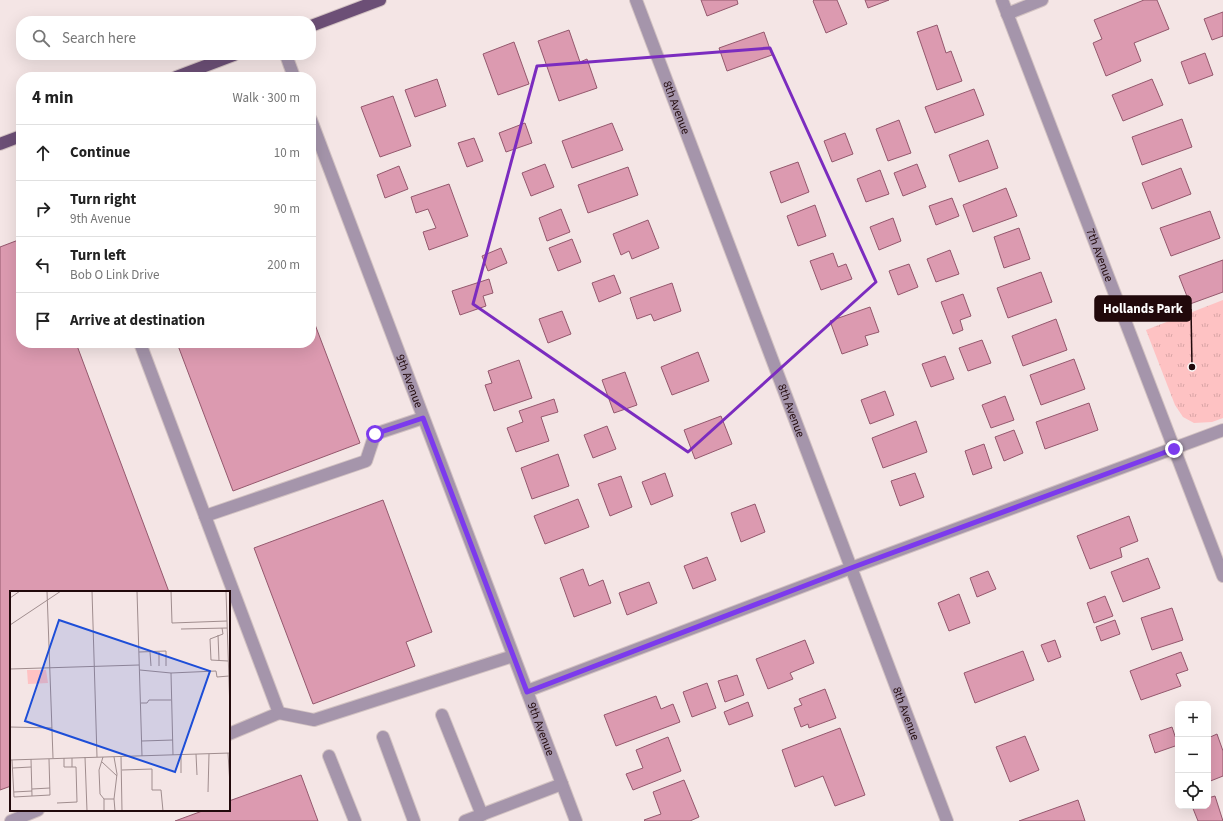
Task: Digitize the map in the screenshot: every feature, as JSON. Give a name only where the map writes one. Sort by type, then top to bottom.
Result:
[{"type":"main road","points":[[316,24],[380,0]]},
{"type":"main road","points":[[189,72],[221,60]]},
{"type":"main road","points":[[0,144],[16,138]]},
{"type":"street","name":"8th Avenue","points":[[636,0],[947,821]]},
{"type":"street","name":"7th Avenue","points":[[1002,0],[1223,576]]},
{"type":"street","points":[[1008,14],[1042,0]]},
{"type":"street","points":[[288,60],[292,72]]},
{"type":"street","name":"9th Avenue","points":[[316,148],[423,418],[576,821]]},
{"type":"street","points":[[142,348],[279,713]]},
{"type":"street","points":[[205,516],[366,461],[375,434],[423,418]]},
{"type":"street","points":[[527,692],[851,568],[1223,430]]},
{"type":"street","points":[[230,734],[279,713],[314,720],[513,656]]},
{"type":"street","points":[[442,715],[482,815]]},
{"type":"street","points":[[383,737],[414,821]]},
{"type":"street","points":[[329,756],[355,821]]},
{"type":"street","points":[[465,821],[562,784]]},
{"type":"street","points":[[10,821],[35,811]]},
{"type":"highlighted area","points":[[770,48],[876,282],[688,452],[473,304],[537,66]]},
{"type":"green space","points":[[1223,300],[1223,418],[1212,422],[1194,423],[1183,417],[1175,405],[1146,330]]},
{"type":"building","points":[[701,0],[737,0],[738,4],[707,16]]},
{"type":"building","points":[[837,0],[847,24],[826,33],[813,1]]},
{"type":"building","points":[[865,0],[889,0],[868,8]]},
{"type":"building","points":[[1144,0],[1157,0],[1169,29],[1134,43],[1141,61],[1106,76],[1093,43],[1102,39],[1094,20]]},
{"type":"building","points":[[1223,12],[1223,36],[1212,40],[1204,19]]},
{"type":"building","points":[[937,25],[946,53],[951,51],[962,81],[937,90],[917,32]]},
{"type":"building","points":[[569,30],[580,62],[587,59],[597,88],[559,101],[538,41]]},
{"type":"building","points":[[764,32],[772,55],[727,71],[719,48]]},
{"type":"building","points":[[514,42],[529,84],[498,95],[483,54]]},
{"type":"building","points":[[1205,53],[1213,75],[1189,84],[1181,62]]},
{"type":"building","points":[[437,79],[446,106],[415,117],[405,90]]},
{"type":"building","points":[[1152,79],[1163,105],[1123,121],[1112,95]]},
{"type":"building","points":[[974,89],[984,115],[935,133],[925,107]]},
{"type":"building","points":[[393,96],[411,146],[380,157],[361,107]]},
{"type":"building","points":[[1182,119],[1192,147],[1142,165],[1132,137]]},
{"type":"building","points":[[899,120],[911,153],[888,161],[876,129]]},
{"type":"building","points":[[525,123],[532,143],[506,152],[499,133]]},
{"type":"building","points":[[612,123],[623,150],[572,168],[562,141]]},
{"type":"building","points":[[845,133],[853,154],[832,162],[824,141]]},
{"type":"building","points":[[474,138],[483,161],[467,167],[458,143]]},
{"type":"building","points":[[988,140],[998,168],[959,182],[949,155]]},
{"type":"building","points":[[798,162],[809,192],[781,203],[770,172]]},
{"type":"building","points":[[545,164],[554,187],[531,196],[522,173]]},
{"type":"building","points":[[917,164],[926,187],[903,196],[894,173]]},
{"type":"building","points":[[399,166],[408,189],[385,198],[377,175]]},
{"type":"building","points":[[628,167],[638,195],[588,213],[578,185]]},
{"type":"building","points":[[1181,168],[1191,194],[1152,209],[1142,183]]},
{"type":"building","points":[[880,170],[889,194],[866,202],[857,179]]},
{"type":"building","points":[[449,184],[468,236],[429,250],[423,232],[436,228],[428,209],[416,213],[411,197]]},
{"type":"building","points":[[1006,188],[1017,216],[973,232],[963,205]]},
{"type":"building","points":[[952,198],[959,216],[936,225],[929,206]]},
{"type":"building","points":[[815,205],[826,236],[798,246],[787,216]]},
{"type":"building","points":[[561,209],[570,232],[547,241],[539,218]]},
{"type":"building","points":[[1210,211],[1220,238],[1171,256],[1160,228]]},
{"type":"building","points":[[893,218],[901,241],[879,250],[870,227]]},
{"type":"building","points":[[648,220],[659,248],[632,259],[629,251],[621,255],[613,234]]},
{"type":"building","points":[[1019,228],[1030,259],[1004,268],[994,237]]},
{"type":"building","points":[[572,239],[581,262],[558,271],[549,248]]},
{"type":"building","points":[[16,241],[16,348],[78,348],[169,591],[10,591],[10,786],[0,790],[0,247]]},
{"type":"building","points":[[501,248],[507,263],[488,271],[482,256]]},
{"type":"building","points":[[950,250],[959,274],[936,282],[927,259]]},
{"type":"building","points":[[833,253],[838,267],[846,264],[852,279],[821,290],[810,261]]},
{"type":"building","points":[[1223,260],[1223,292],[1190,304],[1179,276]]},
{"type":"building","points":[[909,264],[918,287],[898,295],[889,271]]},
{"type":"building","points":[[1041,272],[1052,302],[1008,318],[997,288]]},
{"type":"building","points":[[614,275],[621,293],[599,302],[592,283]]},
{"type":"building","points":[[489,279],[493,293],[483,296],[486,306],[460,315],[452,291]]},
{"type":"building","points":[[672,283],[681,311],[654,321],[651,314],[637,319],[630,298]]},
{"type":"building","points":[[963,294],[971,316],[960,320],[963,330],[953,334],[941,302]]},
{"type":"building","points":[[870,307],[879,332],[865,336],[868,345],[842,354],[830,321]]},
{"type":"building","points":[[562,311],[571,334],[548,343],[539,319]]},
{"type":"building","points":[[1056,319],[1067,350],[1023,366],[1012,336]]},
{"type":"building","points":[[316,327],[360,443],[233,491],[179,348],[316,348]]},
{"type":"building","points":[[982,340],[991,363],[968,371],[959,348]]},
{"type":"building","points":[[698,352],[709,381],[672,395],[661,367]]},
{"type":"building","points":[[945,356],[954,379],[931,387],[922,364]]},
{"type":"building","points":[[1074,359],[1085,389],[1041,405],[1030,375]]},
{"type":"building","points":[[519,360],[532,398],[494,411],[485,385],[492,383],[488,371]]},
{"type":"building","points":[[625,372],[637,405],[614,413],[602,380]]},
{"type":"building","points":[[885,391],[894,415],[870,424],[861,400]]},
{"type":"building","points":[[1005,396],[1014,420],[991,428],[982,405]]},
{"type":"building","points":[[554,399],[558,412],[541,417],[549,441],[516,452],[507,428],[523,422],[519,411]]},
{"type":"building","points":[[1089,403],[1098,430],[1045,449],[1036,422]]},
{"type":"building","points":[[721,416],[732,444],[695,459],[684,430]]},
{"type":"building","points":[[916,421],[927,452],[883,468],[872,438]]},
{"type":"building","points":[[607,426],[616,449],[593,458],[584,435]]},
{"type":"building","points":[[1014,430],[1023,453],[1004,461],[995,437]]},
{"type":"building","points":[[984,444],[992,468],[973,475],[965,451]]},
{"type":"building","points":[[558,454],[569,486],[532,499],[521,468]]},
{"type":"building","points":[[665,473],[673,496],[651,505],[642,482]]},
{"type":"building","points":[[915,473],[924,497],[900,506],[891,481]]},
{"type":"building","points":[[621,476],[632,507],[610,516],[598,484]]},
{"type":"building","points":[[578,499],[589,527],[545,544],[534,516]]},
{"type":"building","points":[[383,500],[432,632],[406,642],[415,666],[313,704],[254,548]]},
{"type":"building","points":[[755,504],[765,532],[741,542],[731,513]]},
{"type":"building","points":[[1129,516],[1138,541],[1120,548],[1122,557],[1090,569],[1077,536]]},
{"type":"building","points":[[707,557],[716,580],[693,589],[684,566]]},
{"type":"building","points":[[1148,558],[1160,588],[1123,602],[1111,572]]},
{"type":"building","points":[[583,569],[589,586],[603,580],[611,603],[574,617],[560,578]]},
{"type":"building","points":[[988,571],[996,589],[977,597],[970,578]]},
{"type":"building","points":[[649,582],[657,603],[627,615],[619,593]]},
{"type":"building","points":[[959,594],[970,623],[949,631],[938,603]]},
{"type":"building","points":[[1105,596],[1113,616],[1094,623],[1087,603]]},
{"type":"building","points":[[1172,608],[1183,640],[1152,650],[1141,618]]},
{"type":"building","points":[[1115,620],[1120,634],[1101,641],[1096,627]]},
{"type":"building","points":[[805,640],[814,663],[790,673],[793,679],[768,689],[756,659]]},
{"type":"building","points":[[1055,640],[1061,657],[1048,662],[1041,645]]},
{"type":"building","points":[[1023,651],[1034,680],[975,703],[964,673]]},
{"type":"building","points":[[1181,652],[1188,670],[1176,674],[1181,686],[1141,700],[1130,671]]},
{"type":"building","points":[[737,675],[744,695],[725,702],[718,681]]},
{"type":"building","points":[[707,683],[716,708],[692,717],[683,692]]},
{"type":"building","points":[[825,689],[836,718],[809,728],[808,724],[801,727],[794,708],[802,705],[799,699]]},
{"type":"building","points":[[656,696],[661,709],[673,704],[680,722],[616,746],[604,715]]},
{"type":"building","points":[[748,702],[753,716],[729,725],[724,712]]},
{"type":"building","points":[[1172,727],[1175,736],[1175,746],[1155,753],[1149,735]]},
{"type":"building","points":[[840,728],[865,795],[835,806],[823,776],[795,787],[782,750]]},
{"type":"building","points":[[1217,734],[1223,751],[1223,776],[1211,781],[1211,737]]},
{"type":"building","points":[[1025,736],[1039,770],[1010,782],[996,747]]},
{"type":"building","points":[[668,737],[681,771],[633,790],[626,774],[643,768],[636,750]]},
{"type":"building","points":[[301,775],[318,821],[175,821],[202,811],[230,811],[230,801]]},
{"type":"building","points":[[684,780],[699,817],[690,821],[645,821],[644,820],[661,814],[653,792]]},
{"type":"building","points":[[1215,796],[1223,821],[1198,821],[1193,809],[1211,809],[1211,797]]},
{"type":"building","points":[[1078,800],[1085,821],[1019,821]]},
{"type":"place","name":"Hollands Park","points":[[1192,367]]},
{"type":"route","points":[[375,434],[423,418],[527,692],[851,568],[1174,449]]}]
